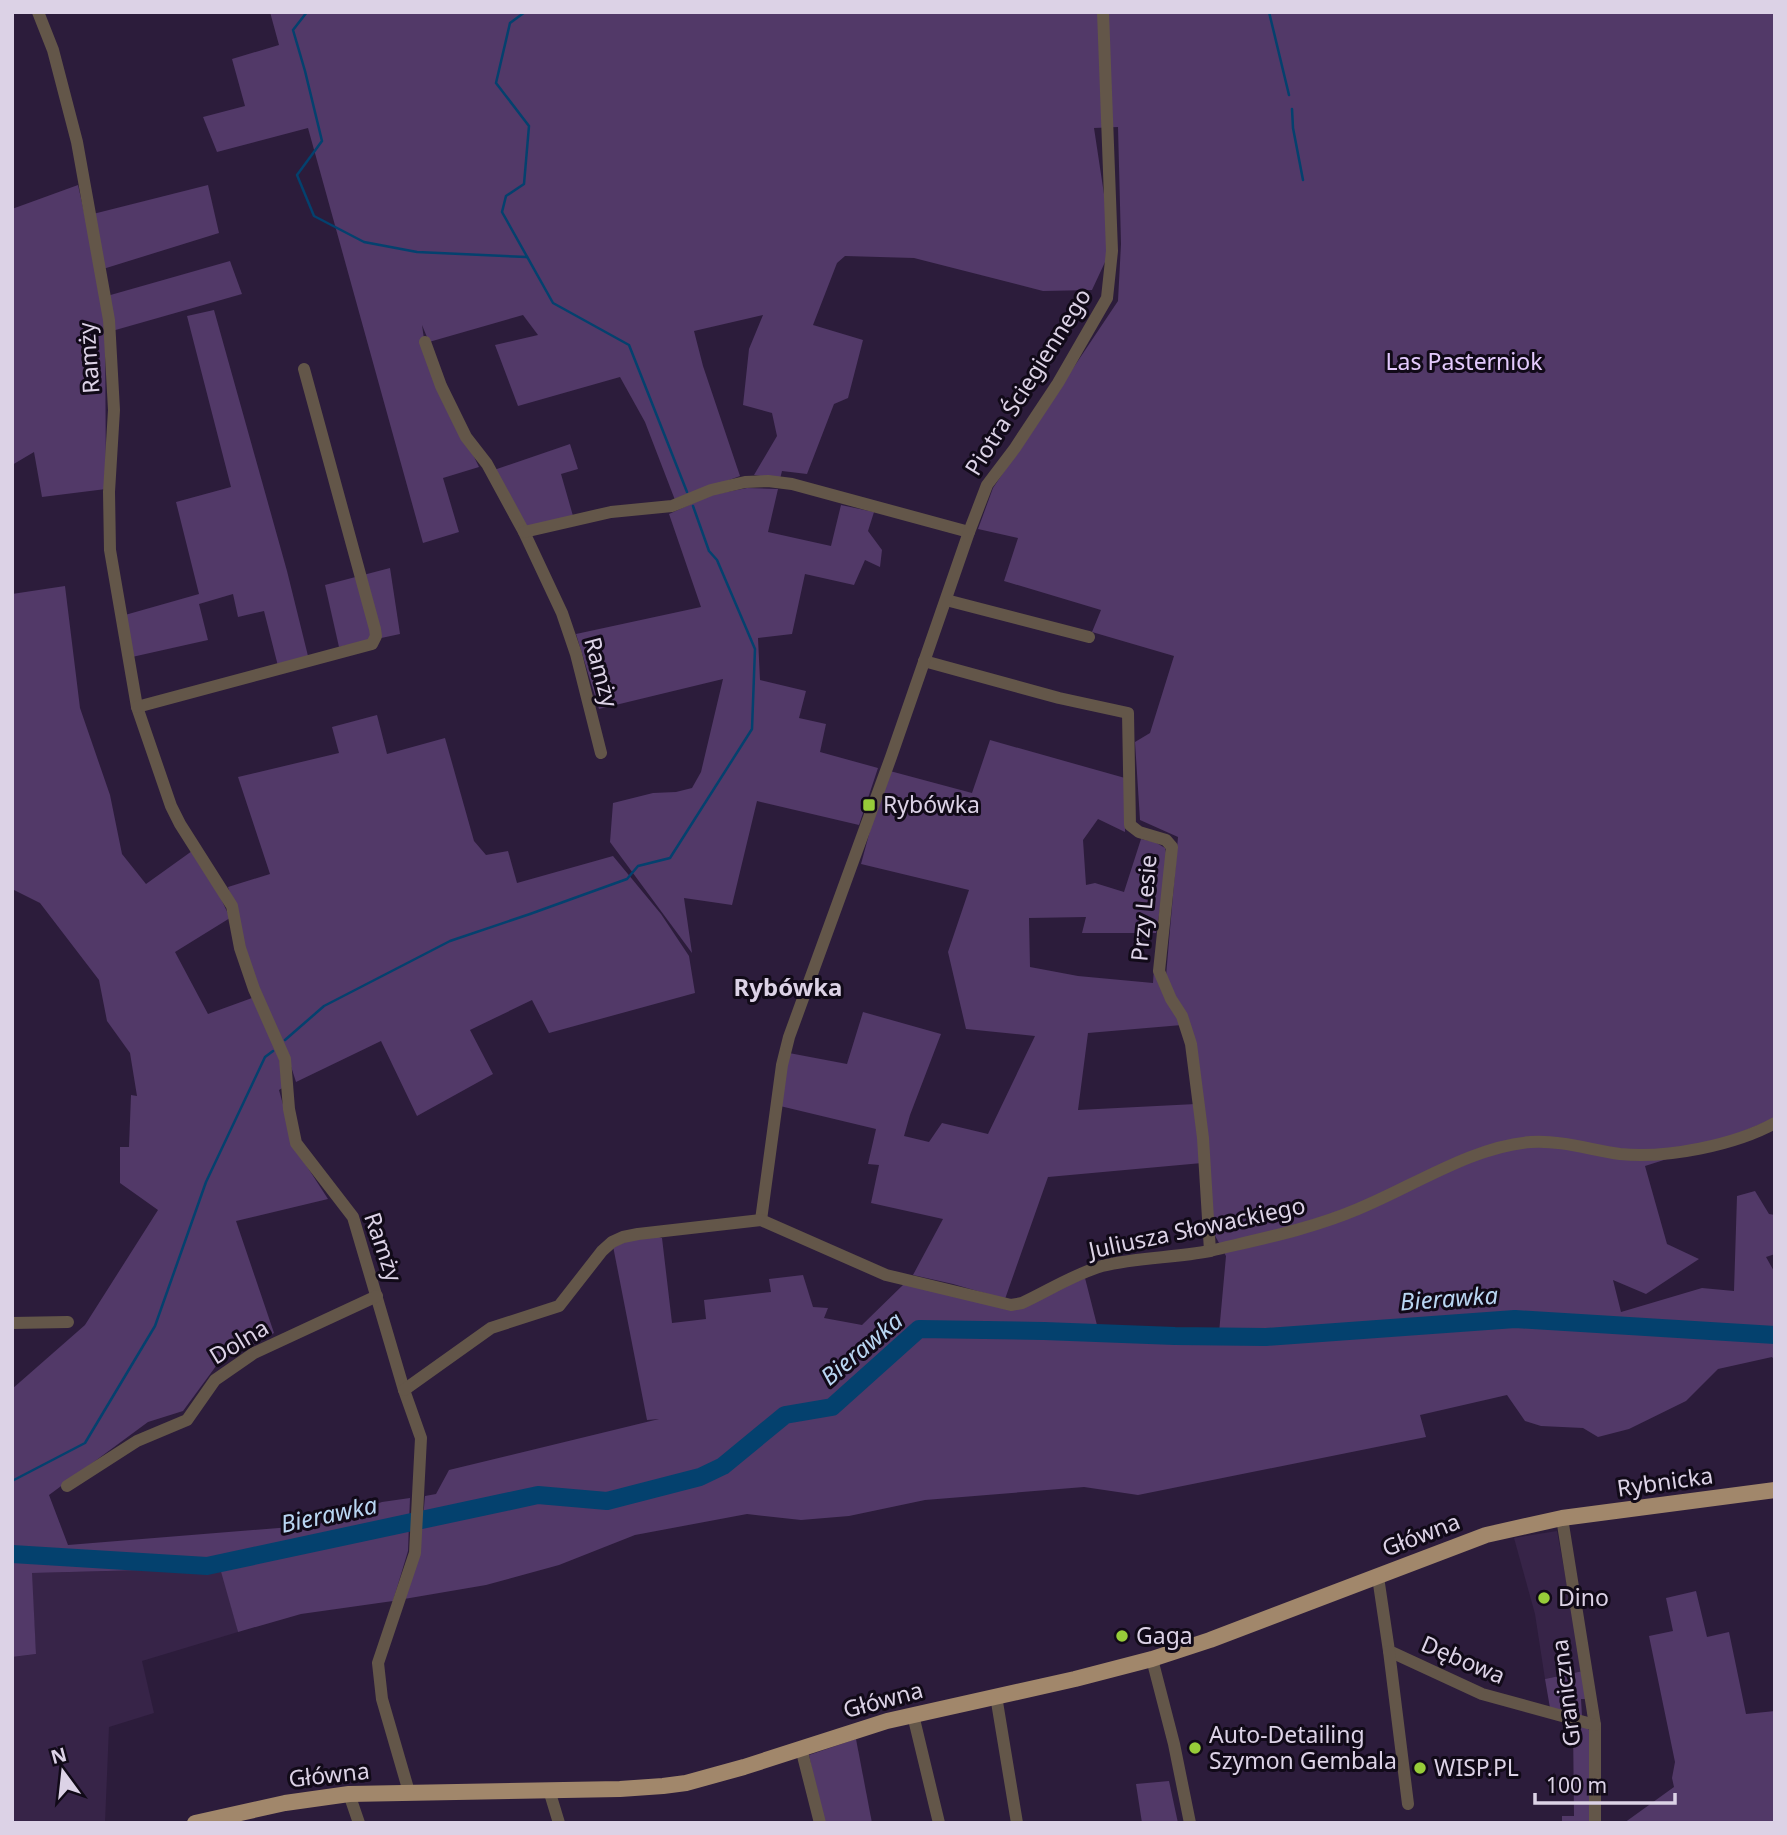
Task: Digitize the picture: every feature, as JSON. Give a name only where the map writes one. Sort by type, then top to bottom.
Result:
[{"type":"main road","name":"Rybnicka","points":[[1562,1518],[1775,1490]]},
{"type":"main road","name":"Główna","points":[[195,1823],[285,1803],[349,1794],[631,1788],[686,1783],[876,1724],[1152,1660],[1486,1535],[1562,1518]]},
{"type":"street","name":"Ramży","points":[[38,12],[53,50],[77,142],[109,320],[114,410],[109,492],[110,550],[137,707],[171,806],[232,906],[240,948],[254,989],[285,1059],[289,1109],[296,1143],[353,1217],[404,1390],[421,1438],[415,1553],[378,1664],[382,1699],[409,1792]]},
{"type":"street","name":"Piotra Ściegiennego","points":[[761,1220],[782,1065],[789,1037],[969,531],[987,485],[1058,383],[1107,298],[1112,251],[1103,12]]},
{"type":"street","name":"Ramży","points":[[425,342],[441,386],[466,437],[487,464],[524,532],[562,613],[576,654],[601,753]]},
{"type":"street","points":[[137,707],[372,645],[376,636],[375,629],[304,369]]},
{"type":"street","points":[[524,532],[611,512],[672,506],[711,490],[745,482],[768,481],[792,484],[969,531]]},
{"type":"street","points":[[946,600],[1089,637]]},
{"type":"street","name":"Przy Lesie","points":[[924,661],[1059,698],[1128,713],[1130,825],[1139,832],[1166,839],[1172,847],[1159,971],[1182,1016],[1191,1044],[1203,1138],[1210,1251]]},
{"type":"street","name":"Juliusza Słowackiego","points":[[761,1220],[886,1275],[1011,1305],[1021,1303],[1098,1267],[1122,1261],[1195,1254],[1327,1222],[1474,1156],[1517,1143],[1548,1142],[1621,1154],[1659,1154],[1711,1146],[1747,1136],[1775,1122]]},
{"type":"street","points":[[404,1390],[491,1328],[559,1306],[612,1242],[638,1234],[761,1220]]},
{"type":"street","name":"Dolna","points":[[67,1486],[137,1441],[187,1420],[215,1380],[254,1353],[377,1296]]},
{"type":"street","points":[[12,1323],[68,1322]]},
{"type":"street","name":"Graniczna","points":[[1562,1518],[1595,1725],[1595,1823]]},
{"type":"street","name":"Dębowa","points":[[1378,1577],[1389,1651],[1482,1694],[1595,1725]]},
{"type":"street","points":[[1389,1651],[1408,1804]]},
{"type":"street","points":[[1152,1660],[1174,1744],[1190,1823]]},
{"type":"street","points":[[996,1696],[1017,1823]]},
{"type":"street","points":[[913,1715],[939,1823]]},
{"type":"street","points":[[801,1748],[820,1823]]},
{"type":"street","points":[[549,1790],[559,1823]]},
{"type":"street","points":[[349,1794],[359,1823]]},
{"type":"shaded area","points":[[1557,1531],[1583,1671],[1545,1679],[1535,1614],[1514,1538]]},
{"type":"shaded area","points":[[221,1568],[238,1632],[142,1661],[154,1713],[109,1727],[105,1823],[12,1823],[12,1657],[36,1654],[31,1573]]},
{"type":"green space","name":"Las Pasterniok","points":[[270,12],[1775,12],[1775,1118],[1711,1145],[1645,1166],[1667,1244],[1699,1259],[1646,1294],[1613,1280],[1621,1312],[1702,1288],[1734,1291],[1737,1196],[1755,1191],[1769,1214],[1775,1215],[1775,1254],[1766,1257],[1775,1273],[1775,1361],[1772,1357],[1718,1369],[1686,1401],[1629,1429],[1598,1437],[1583,1428],[1541,1426],[1525,1421],[1507,1395],[1420,1415],[1426,1437],[1138,1495],[1084,1487],[925,1500],[849,1516],[801,1520],[747,1514],[635,1535],[559,1565],[486,1585],[404,1599],[422,1521],[538,1497],[612,1502],[700,1480],[734,1459],[702,1472],[608,1497],[540,1492],[423,1519],[425,1496],[436,1494],[449,1470],[659,1419],[647,1420],[613,1246],[631,1240],[644,1237],[662,1238],[672,1323],[706,1319],[704,1300],[771,1292],[769,1279],[803,1275],[813,1307],[828,1308],[824,1318],[862,1325],[904,1284],[1009,1309],[1085,1278],[1098,1329],[917,1326],[872,1363],[892,1362],[920,1335],[1304,1338],[1377,1334],[1355,1328],[1219,1333],[1226,1256],[1212,1230],[1201,1095],[1166,976],[1178,837],[1140,820],[1135,742],[1150,733],[1174,656],[1092,632],[1101,610],[1004,581],[1018,538],[978,529],[993,488],[1118,301],[1121,244],[1118,127],[1094,128],[1112,247],[1092,290],[1043,291],[914,258],[845,256],[837,263],[813,325],[863,340],[848,398],[834,404],[807,474],[782,471],[780,479],[754,475],[777,436],[772,413],[743,405],[749,349],[763,315],[694,331],[740,476],[675,500],[645,422],[620,377],[518,406],[495,345],[538,335],[523,315],[429,342],[422,325],[427,360],[479,467],[443,478],[459,532],[423,543],[308,128],[217,152],[203,117],[245,106],[232,59],[279,45]]},
{"type":"green space","points":[[78,185],[105,320],[106,489],[42,497],[34,452],[12,465],[12,209]]},
{"type":"green space","points":[[208,185],[219,233],[103,269],[93,214]]},
{"type":"green space","points":[[230,261],[242,294],[112,331],[107,296]]},
{"type":"green space","points":[[214,310],[308,656],[278,666],[264,611],[238,617],[233,594],[199,604],[208,640],[132,657],[125,615],[199,594],[176,502],[231,487],[187,316]]},
{"type":"green space","points":[[570,444],[578,469],[561,474],[573,516],[527,527],[494,470]]},
{"type":"green space","points":[[747,488],[778,489],[768,532],[831,546],[841,505],[874,512],[868,531],[882,550],[880,567],[865,560],[854,585],[805,574],[792,634],[758,638],[760,680],[806,691],[799,718],[826,724],[820,752],[878,768],[859,825],[757,801],[732,905],[684,898],[692,953],[610,842],[613,803],[653,793],[692,788],[701,772],[723,679],[599,709],[576,634],[701,607],[669,514],[711,495]]},
{"type":"green space","points":[[390,568],[400,634],[339,647],[325,585]]},
{"type":"green space","points":[[65,586],[80,708],[110,795],[122,854],[146,884],[192,851],[217,890],[230,918],[175,952],[208,1014],[252,998],[279,1057],[284,1087],[279,1090],[295,1148],[328,1199],[236,1221],[274,1333],[219,1362],[183,1411],[148,1422],[49,1495],[68,1545],[316,1525],[382,1502],[410,1498],[408,1551],[393,1601],[301,1614],[238,1632],[220,1568],[32,1573],[36,1654],[12,1657],[12,1389],[85,1325],[158,1210],[120,1183],[120,1147],[129,1147],[131,1095],[137,1096],[130,1053],[107,1021],[99,980],[40,903],[12,889],[12,594]]},
{"type":"green space","points":[[377,715],[387,754],[445,738],[474,841],[486,855],[508,851],[517,883],[613,856],[661,914],[689,956],[695,993],[549,1033],[532,1000],[470,1030],[493,1074],[417,1116],[381,1041],[296,1082],[287,1054],[256,986],[228,887],[270,874],[238,777],[339,753],[332,727]]},
{"type":"green space","points":[[990,740],[1125,778],[1125,832],[1098,819],[1083,840],[1086,885],[1095,883],[1124,892],[1141,839],[1155,842],[1165,848],[1168,862],[1156,933],[1082,933],[1086,917],[1029,918],[1030,967],[1078,976],[1153,983],[1154,968],[1182,1025],[1088,1033],[1078,1110],[1196,1104],[1202,1163],[1048,1177],[1005,1299],[913,1275],[943,1219],[871,1203],[879,1165],[868,1164],[876,1129],[780,1106],[789,1053],[847,1064],[863,1012],[941,1034],[904,1136],[929,1142],[942,1123],[988,1134],[1035,1036],[966,1029],[948,952],[969,890],[861,864],[890,771],[972,793]]},
{"type":"green space","points":[[1696,1591],[1707,1637],[1729,1632],[1746,1714],[1775,1711],[1775,1823],[1624,1823],[1674,1787],[1672,1778],[1675,1762],[1649,1636],[1673,1631],[1666,1598]]},
{"type":"green space","points":[[1583,1671],[1586,1699],[1581,1699],[1582,1716],[1550,1708],[1545,1679]]},
{"type":"green space","points":[[1573,1723],[1589,1730],[1590,1823],[1562,1823],[1562,1816],[1574,1816]]},
{"type":"green space","points":[[856,1739],[872,1823],[823,1823],[809,1755]]},
{"type":"green space","points":[[1169,1781],[1178,1823],[1142,1823],[1136,1784]]},
{"type":"waterway","points":[[307,12],[293,30],[322,141],[297,175],[314,216],[364,242],[417,252],[527,257]]},
{"type":"waterway","points":[[525,12],[510,23],[496,83],[529,126],[524,184],[506,196],[502,212],[553,303],[629,345],[687,492]]},
{"type":"waterway","points":[[1269,12],[1289,95]]},
{"type":"waterway","points":[[1292,109],[1303,180]]},
{"type":"waterway","points":[[285,1040],[324,1006],[450,941],[627,879],[638,866],[670,858],[752,729],[755,649],[717,560],[709,551],[693,506]]},
{"type":"waterway","points":[[12,1481],[85,1443],[155,1326],[206,1182],[265,1057],[273,1051]]},
{"type":"waterway","name":"Bierawka","points":[[12,1554],[207,1566],[538,1495],[607,1501],[700,1477],[723,1466],[785,1415],[832,1407],[919,1329],[1266,1337],[1515,1319],[1775,1335]]},
{"type":"place","name":"Rybówka","points":[[869,805]]},
{"type":"place","name":"Dino","points":[[1544,1598]]},
{"type":"place","name":"Gaga","points":[[1122,1636]]},
{"type":"place","name":"Auto-Detailing Szymon Gembala","points":[[1195,1748]]},
{"type":"place","name":"WISP.PL","points":[[1420,1768]]},
{"type":"district","name":"Rybówka","points":[[788,988]]}]
